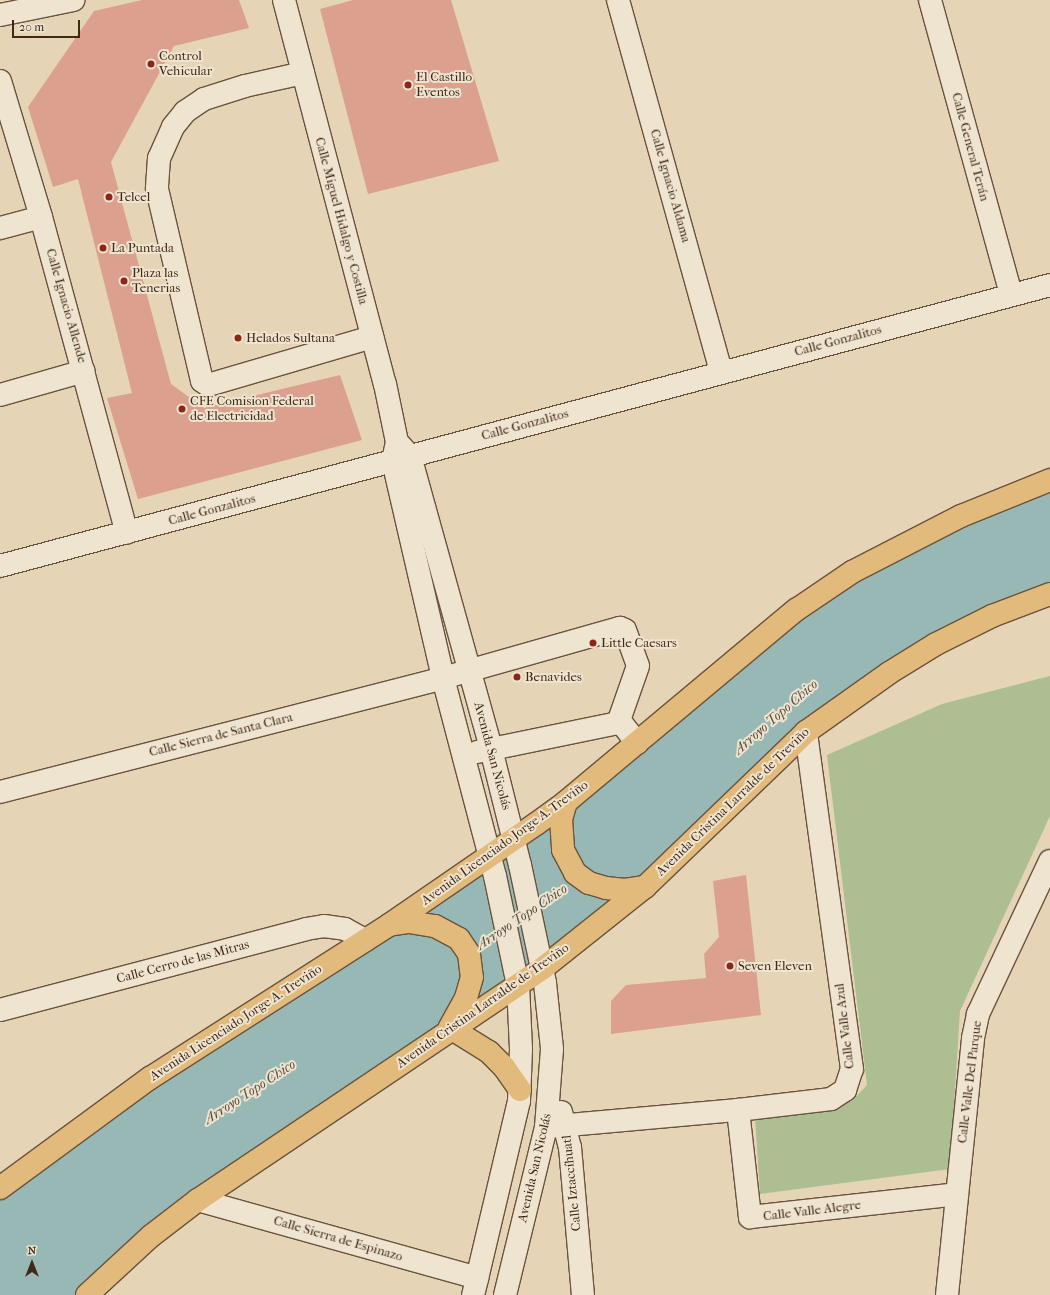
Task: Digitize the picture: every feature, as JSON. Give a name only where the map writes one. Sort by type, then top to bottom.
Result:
[{"type":"main road","name":"Avenida Licenciado Jorge A. Treviño","points":[[0,1188],[150,1078],[365,940],[399,924],[490,855],[514,839],[564,811],[637,743],[796,610],[852,572],[961,516],[1050,480]]},
{"type":"main road","name":"Avenida Cristina Larralde de Treviño","points":[[87,1295],[151,1236],[198,1200],[450,1030],[516,975],[542,961],[635,889],[806,732],[889,673],[936,644],[992,616],[1050,594]]},
{"type":"main road","points":[[564,811],[563,850],[575,873],[589,883],[635,889]]},
{"type":"main road","points":[[399,924],[447,931],[459,939],[469,954],[472,977],[461,1007],[450,1030],[489,1052],[504,1067],[520,1090]]},
{"type":"street","points":[[0,15],[73,0]]},
{"type":"street","name":"Calle Miguel Hidalgo y Costilla","points":[[284,0],[372,336],[400,453]]},
{"type":"street","name":"Calle Ignacio Aldama","points":[[618,0],[721,372]]},
{"type":"street","name":"Calle General Terán","points":[[930,0],[1011,295]]},
{"type":"street","points":[[303,73],[244,86],[199,101],[186,112],[173,127],[159,158],[158,189],[202,381],[208,385],[372,336]]},
{"type":"street","name":"Calle Ignacio Allende","points":[[0,80],[41,217],[127,533]]},
{"type":"street","points":[[0,228],[41,217]]},
{"type":"street","name":"Calle Gonzalitos","points":[[0,566],[127,533],[400,453],[721,372],[1050,285]]},
{"type":"street","points":[[0,395],[84,371]]},
{"type":"street","name":"Avenida San Nicolás","points":[[400,453],[469,670],[491,748],[542,961],[552,1042],[555,1126],[506,1295]]},
{"type":"street","name":"Avenida San Nicolás","points":[[400,453],[443,678],[490,855],[516,975],[520,1090],[475,1286]]},
{"type":"street","name":"Calle Sierra de Santa Clara","points":[[0,792],[443,678],[620,628],[625,630],[638,666],[618,722]]},
{"type":"street","points":[[463,756],[491,748],[618,722],[623,725],[637,743]]},
{"type":"street","name":"Calle Valle Azul","points":[[555,1126],[738,1110],[831,1099],[845,1090],[852,1069],[806,732]]},
{"type":"street","name":"Calle Valle Del Parque","points":[[947,1295],[978,1014],[1050,861]]},
{"type":"street","name":"Calle Cerro de las Mitras","points":[[0,1010],[306,929],[324,926],[344,929],[365,940]]},
{"type":"street","name":"Calle Valle Alegre","points":[[738,1110],[750,1217],[957,1194]]},
{"type":"street","name":"Calle Iztaccíhuatl","points":[[555,1126],[570,1147],[583,1295]]},
{"type":"street","name":"Calle Sierra de Espinazo","points":[[198,1200],[475,1286]]},
{"type":"green space","points":[[1050,676],[1050,816],[960,1011],[950,1169],[760,1194],[755,1117],[852,1101],[867,1085],[827,755],[942,704]]},
{"type":"water","name":"Arroyo Topo Chico","points":[[1050,480],[1050,594],[889,673],[645,887],[540,954],[447,1032],[87,1295],[0,1295],[0,1188],[490,855],[796,610]]},
{"type":"building","name":"Plaza las Tenerias","points":[[142,0],[239,0],[249,28],[174,46],[111,162],[171,384],[204,408],[340,375],[362,440],[138,499],[107,398],[132,393],[78,179],[53,187],[28,107],[94,11]]},
{"type":"building","name":"El Castillo Eventos","points":[[353,0],[451,0],[499,161],[368,194],[320,9]]},
{"type":"building","name":"Seven Eleven","points":[[746,875],[761,1015],[611,1034],[611,1001],[626,985],[706,978],[704,954],[719,937],[713,881]]},
{"type":"place","name":"Control Vehicular","points":[[151,64]]},
{"type":"place","name":"El Castillo Eventos","points":[[408,85]]},
{"type":"place","name":"Telcel","points":[[109,197]]},
{"type":"place","name":"La Puntada","points":[[103,248]]},
{"type":"place","name":"Plaza las Tenerias","points":[[124,281]]},
{"type":"place","name":"Helados Sultana","points":[[238,338]]},
{"type":"place","name":"CFE Comision Federal de Electricidad","points":[[182,409]]},
{"type":"place","name":"Little Caesars","points":[[593,643]]},
{"type":"place","name":"Benavides","points":[[517,677]]},
{"type":"place","name":"Seven Eleven","points":[[730,966]]}]
